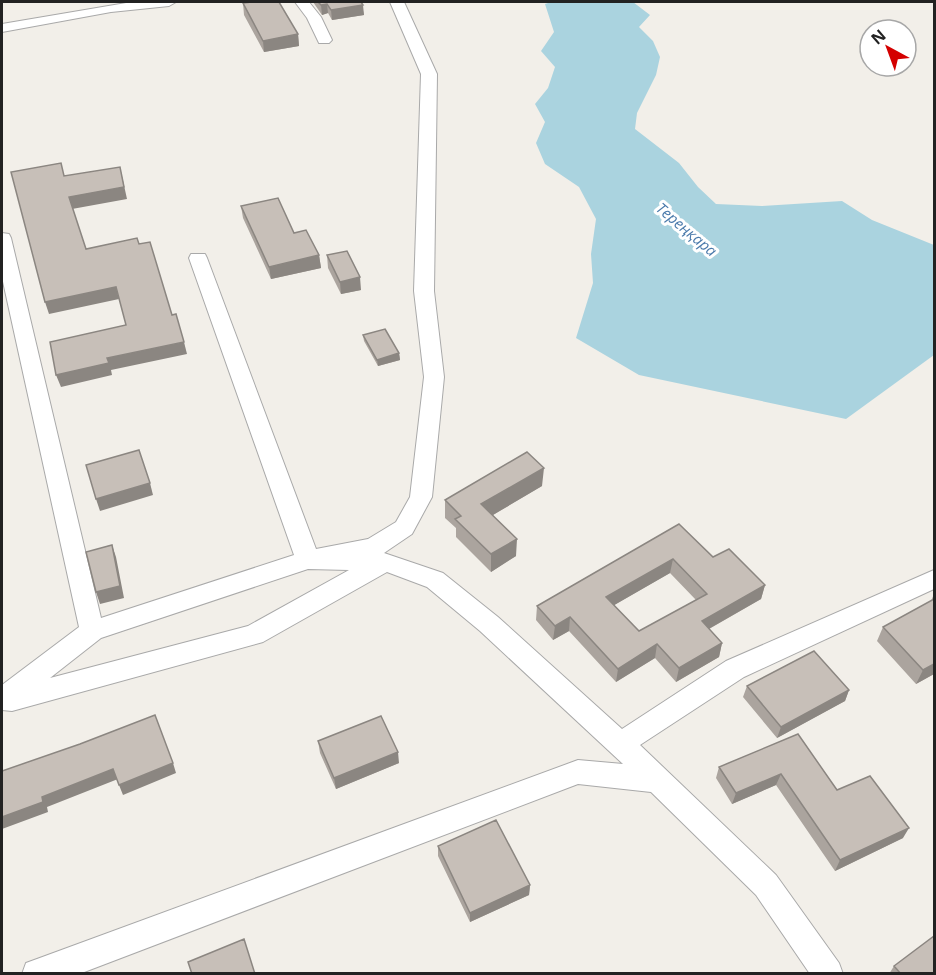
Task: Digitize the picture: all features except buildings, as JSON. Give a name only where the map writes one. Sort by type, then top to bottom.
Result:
[{"type":"street","points":[[2,28],[110,5],[169,2]]},
{"type":"street","points":[[302,2],[314,17],[324,40]]},
{"type":"street","points":[[2,702],[92,631],[308,560],[374,547],[404,528],[421,497],[434,377],[424,291],[429,74],[397,2]]},
{"type":"street","points":[[2,238],[92,631]]},
{"type":"street","points":[[198,258],[308,560]]},
{"type":"street","points":[[308,560],[385,562],[435,580],[489,624],[620,744],[766,885],[828,974]]},
{"type":"street","points":[[2,702],[254,635],[385,562]]},
{"type":"street","points":[[620,744],[735,669],[934,579]]},
{"type":"street","points":[[37,974],[578,772],[657,780]]},
{"type":"water","name":"Тереңқара","points":[[551,2],[633,2],[650,15],[639,27],[653,41],[660,57],[656,75],[637,113],[635,129],[679,163],[698,187],[716,204],[762,206],[842,201],[872,220],[934,245],[934,355],[846,419],[639,375],[576,338],[593,283],[591,254],[596,219],[579,187],[545,164],[536,143],[545,122],[535,104],[548,88],[555,67],[541,51],[554,32],[545,4]]}]
